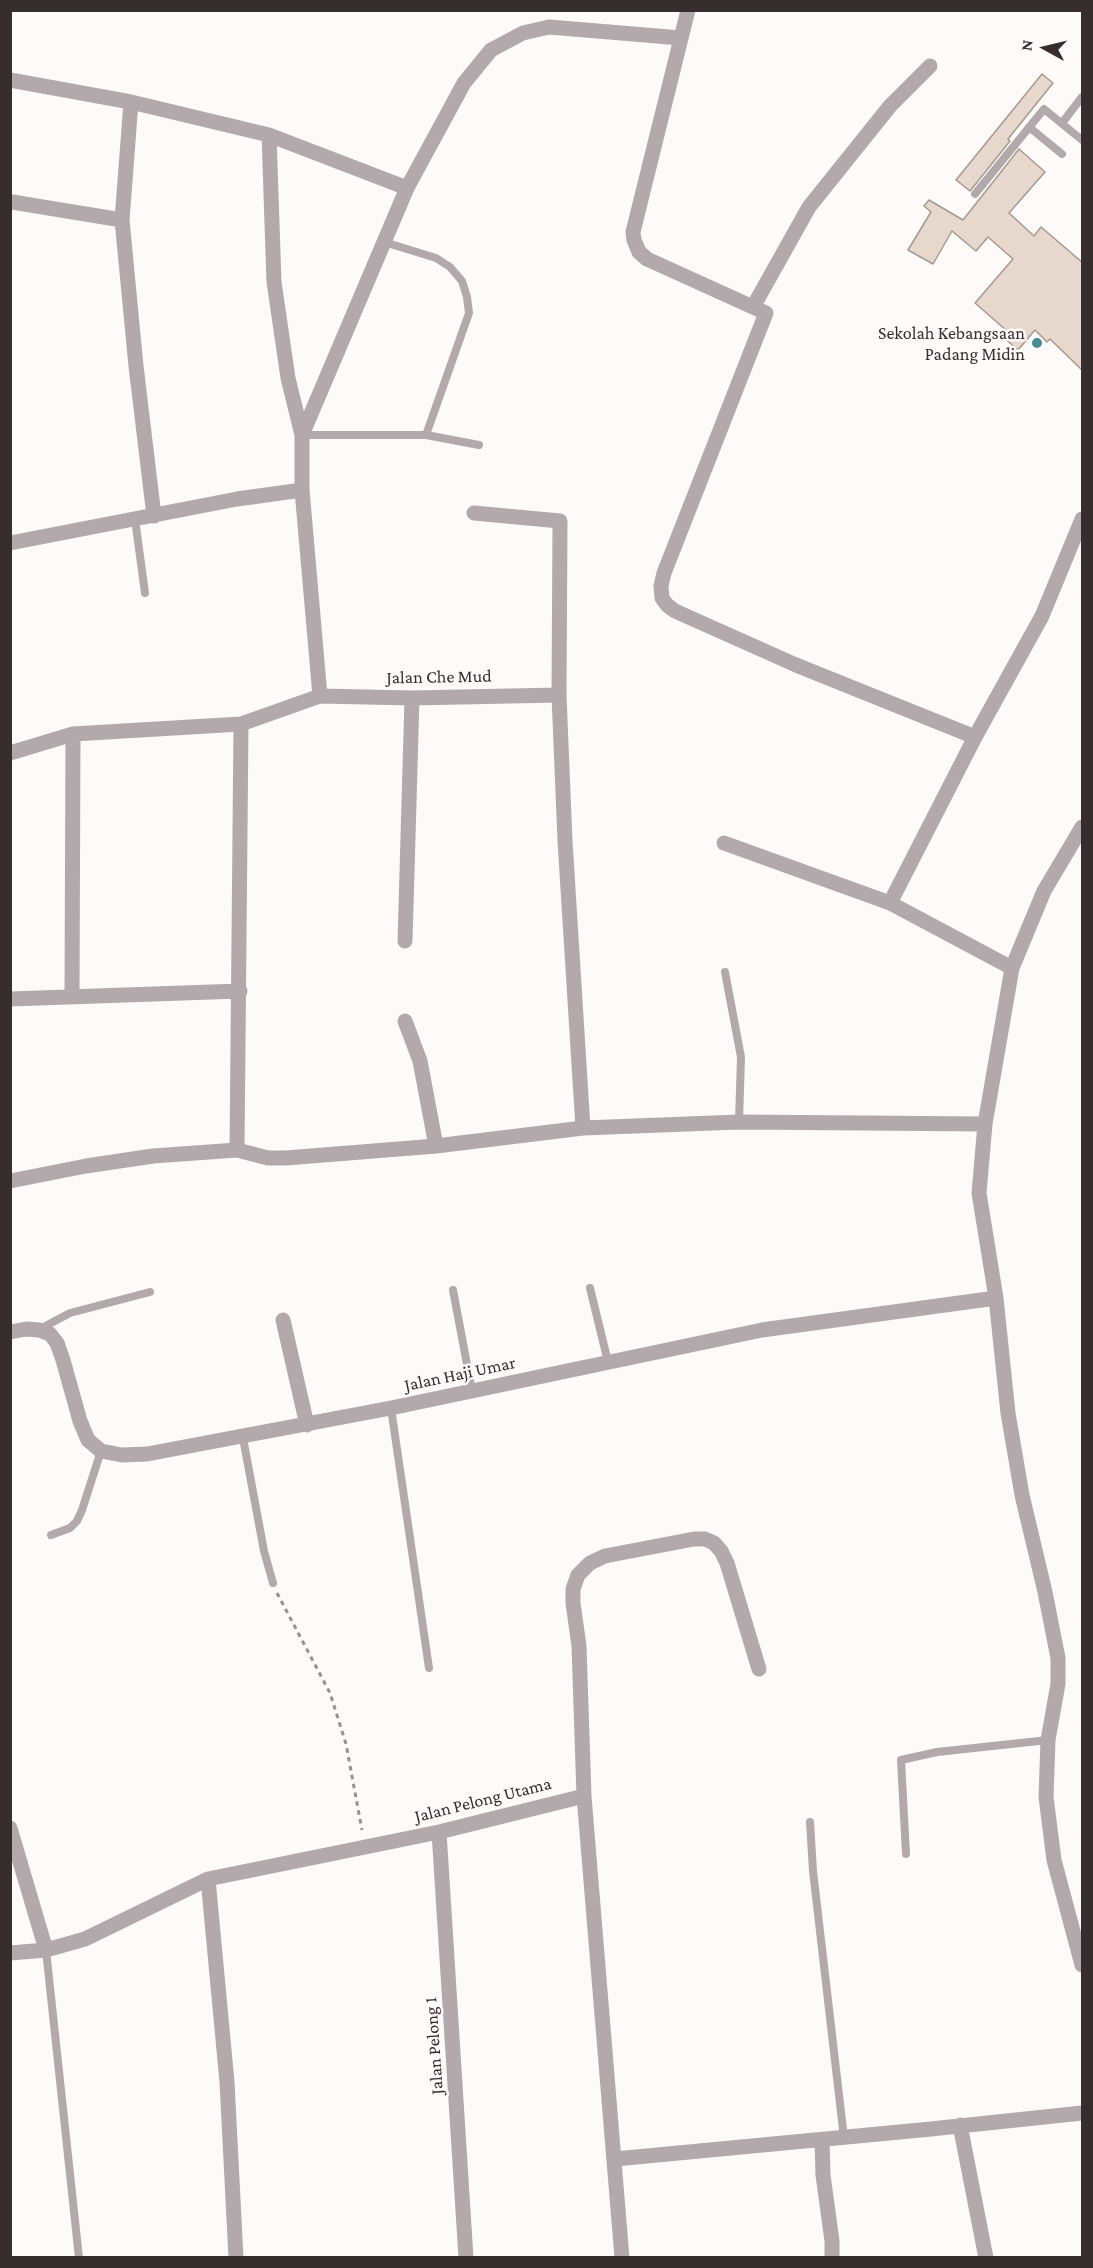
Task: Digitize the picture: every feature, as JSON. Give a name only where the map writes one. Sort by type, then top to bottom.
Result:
[{"type":"street","points":[[688,10],[633,232],[634,240],[639,252],[647,259],[766,313],[664,573],[662,598],[675,611],[796,664],[975,737]]},
{"type":"street","points":[[302,435],[407,188],[464,83],[491,50],[523,33],[549,27],[681,38]]},
{"type":"street","points":[[753,307],[809,207],[891,106],[930,66]]},
{"type":"street","points":[[10,80],[131,102],[269,135],[407,188]]},
{"type":"street","points":[[131,102],[122,220],[154,516]]},
{"type":"street","points":[[10,753],[73,734],[241,724],[320,696],[302,490],[302,435],[288,378],[274,282],[269,135]]},
{"type":"street","points":[[12,202],[122,220]]},
{"type":"street","points":[[10,543],[302,490]]},
{"type":"street","points":[[474,513],[560,521],[559,695],[565,841],[583,1128]]},
{"type":"street","points":[[890,903],[975,737],[1042,616],[1083,519]]},
{"type":"street","name":"Jalan Che Mud","points":[[320,696],[412,698],[559,695]]},
{"type":"street","points":[[405,941],[412,698]]},
{"type":"street","points":[[237,1150],[241,724]]},
{"type":"street","points":[[72,997],[73,734]]},
{"type":"street","points":[[1083,827],[1044,891],[1012,968],[985,1124],[979,1193],[996,1298],[1008,1413],[1022,1495],[1046,1592],[1058,1658],[1058,1684],[1048,1740],[1046,1797],[1054,1860],[1083,1965]]},
{"type":"street","points":[[724,843],[890,903],[1012,968]]},
{"type":"street","points":[[10,999],[240,991]]},
{"type":"street","points":[[405,1021],[420,1061],[436,1146]]},
{"type":"street","points":[[10,1181],[153,1156],[237,1150],[268,1158],[286,1158],[436,1146],[583,1128],[739,1122],[985,1124]]},
{"type":"street","name":"Jalan Haji Umar","points":[[101,1451],[122,1455],[147,1454],[243,1438],[762,1330],[996,1298]]},
{"type":"street","points":[[284,1320],[307,1425]]},
{"type":"street","points":[[10,1332],[39,1329],[50,1334],[57,1344],[88,1440],[101,1451]]},
{"type":"street","points":[[622,2258],[584,1796],[579,1646],[573,1589],[578,1575],[590,1563],[605,1556],[694,1539],[705,1539],[714,1543],[722,1551],[727,1563],[759,1669]]},
{"type":"street","name":"Jalan Pelong Utama","points":[[10,1953],[46,1950],[86,1940],[208,1879],[439,1832],[584,1796]]},
{"type":"street","points":[[10,1828],[46,1950]]},
{"type":"street","name":"Jalan Pelong 1","points":[[439,1832],[466,2258]]},
{"type":"street","points":[[208,1879],[227,2082],[236,2258]]},
{"type":"street","points":[[615,2159],[1083,2113]]},
{"type":"street","points":[[960,2125],[986,2258]]},
{"type":"street","points":[[822,2140],[823,2175],[832,2241],[832,2258]]},
{"type":"lane","points":[[1062,123],[1083,97]]},
{"type":"lane","points":[[975,194],[1044,109],[1083,140]]},
{"type":"lane","points":[[1029,128],[1062,154]]},
{"type":"lane","points":[[384,242],[436,258],[450,267],[462,281],[467,297],[469,314],[426,435]]},
{"type":"lane","points":[[302,435],[426,435],[479,445]]},
{"type":"lane","points":[[135,519],[146,593]]},
{"type":"lane","points":[[725,972],[741,1057],[739,1122]]},
{"type":"lane","points":[[590,1287],[608,1362]]},
{"type":"lane","points":[[453,1290],[472,1391]]},
{"type":"lane","points":[[39,1329],[70,1313],[150,1292]]},
{"type":"lane","points":[[391,1408],[429,1668]]},
{"type":"lane","points":[[243,1438],[264,1551],[273,1583]]},
{"type":"lane","points":[[51,1535],[70,1528],[77,1521],[101,1451]]},
{"type":"lane","points":[[906,1854],[902,1760],[937,1752],[1048,1740]]},
{"type":"lane","points":[[810,1822],[813,1870],[844,2138]]},
{"type":"lane","points":[[46,1950],[79,2258]]},
{"type":"path","points":[[273,1583],[286,1613],[330,1694],[346,1744],[365,1847]]},
{"type":"building","points":[[1042,74],[1053,83],[970,191],[956,180]]},
{"type":"building","points":[[1019,149],[1045,172],[1009,213],[1034,236],[1041,227],[1083,263],[1083,371],[1050,339],[1047,342],[1035,330],[1018,350],[1002,336],[1007,331],[975,303],[1013,259],[988,237],[976,251],[952,231],[933,264],[908,250],[931,212],[924,206],[929,200],[963,220]]},
{"type":"place","name":"Sekolah Kebangsaan Padang Midin","points":[[1037,343]]}]
